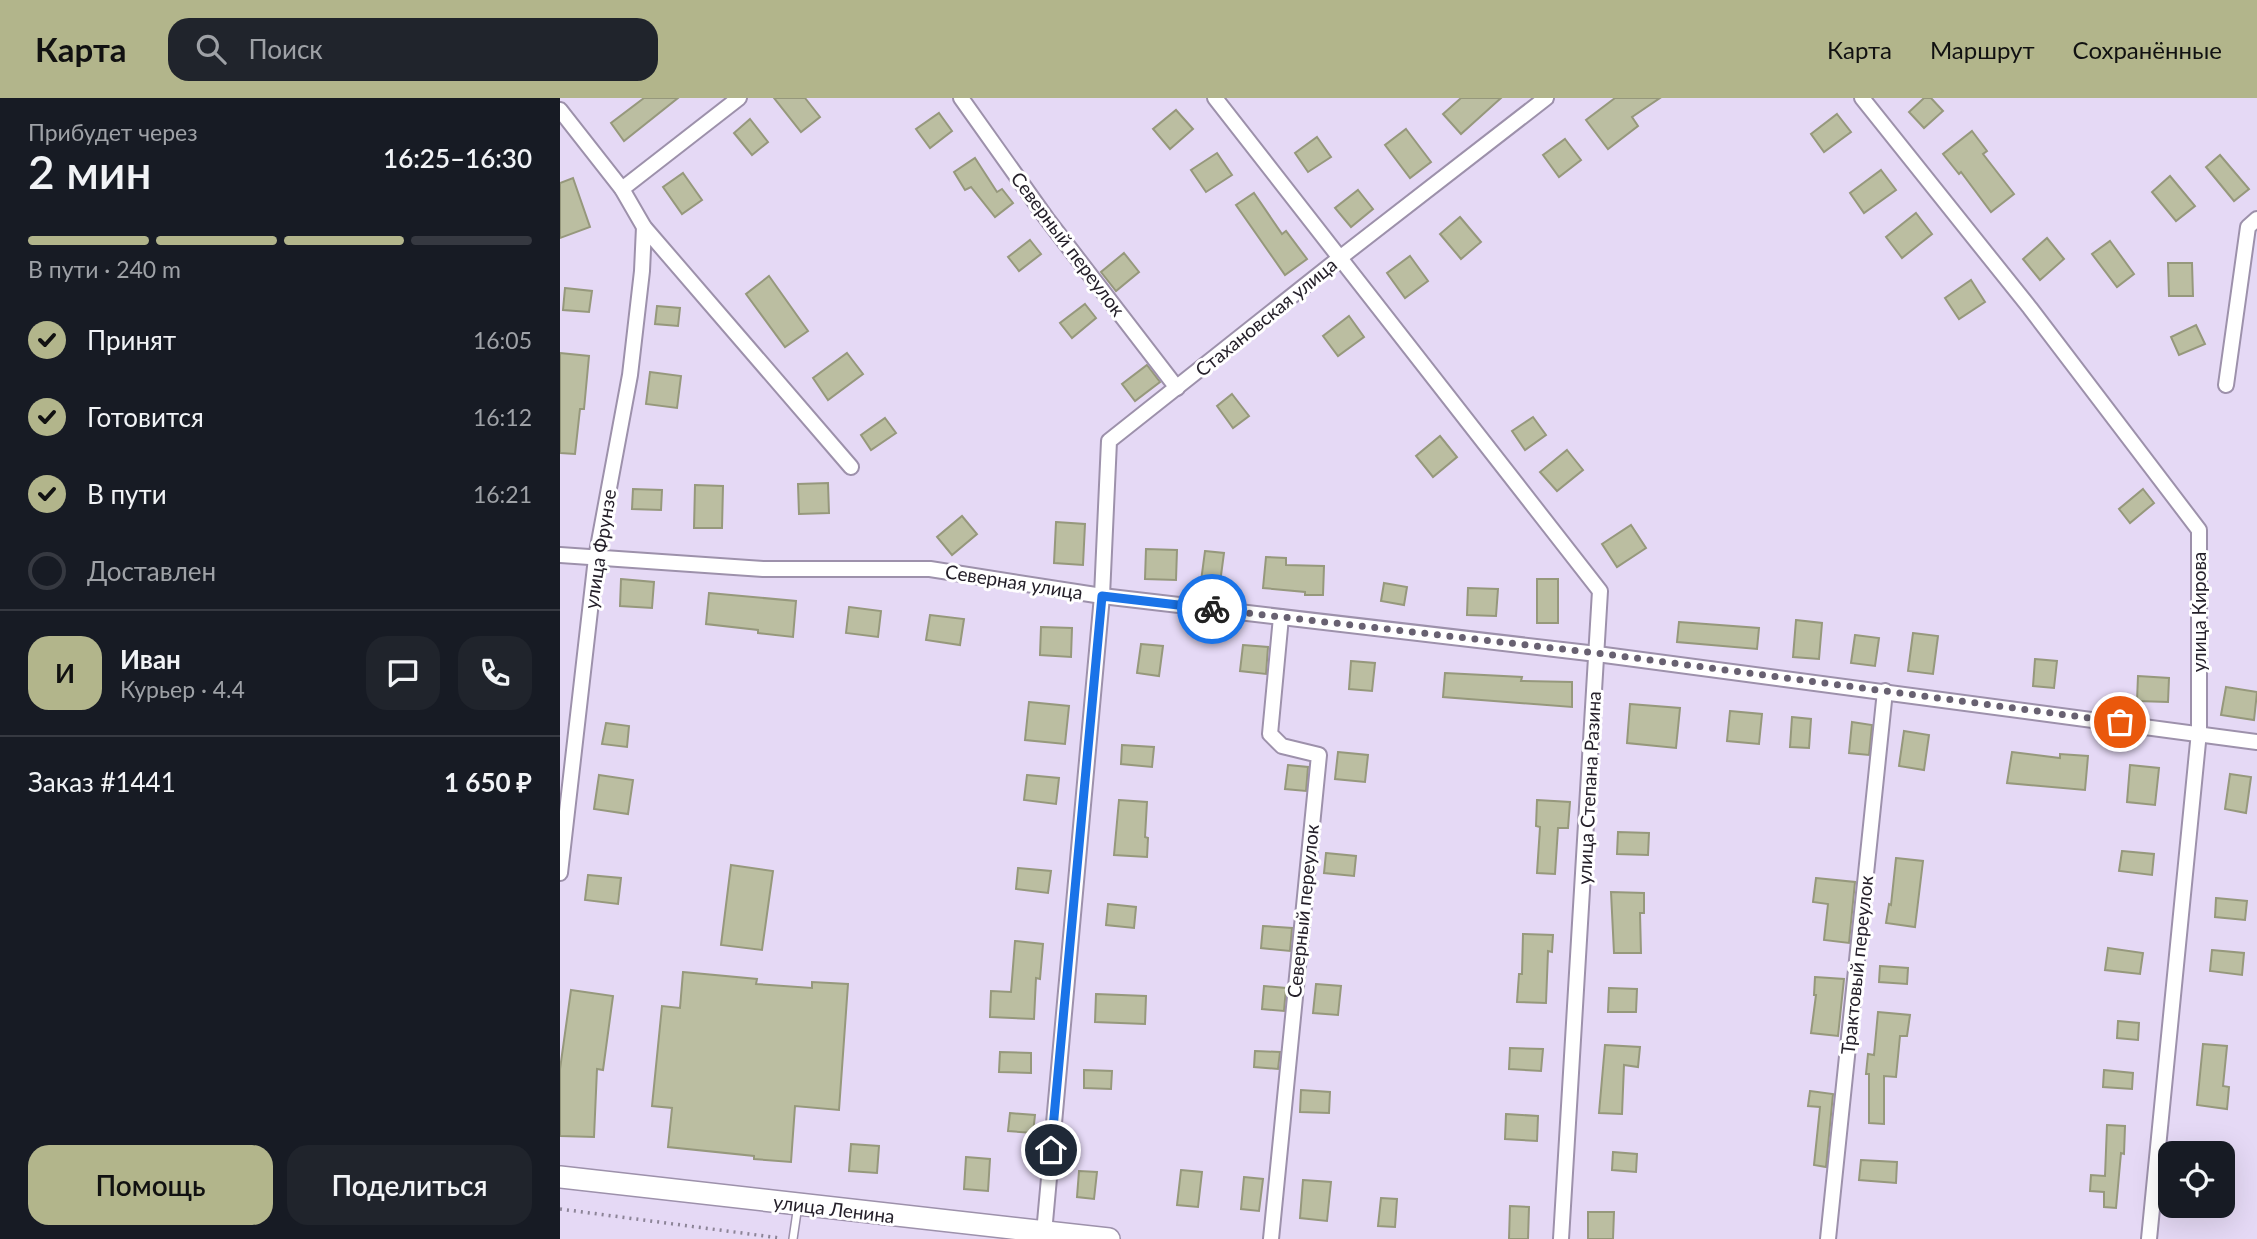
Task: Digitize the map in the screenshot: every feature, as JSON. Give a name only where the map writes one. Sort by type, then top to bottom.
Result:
[{"type":"main road","name":"улица Ленина","points":[[560,1177],[1109,1239]]},
{"type":"street","points":[[622,189],[739,98]]},
{"type":"street","name":"Северный переулок","points":[[961,98],[1047,219],[1177,388]]},
{"type":"street","name":"улица Степана Разина","points":[[1215,98],[1600,591],[1561,1239]]},
{"type":"street","name":"Стахановская улица","points":[[1044,1233],[1102,596],[1109,441],[1340,257],[1546,98]]},
{"type":"street","name":"улица Кирова","points":[[1862,98],[2030,308],[2199,530],[2199,733],[2149,1239]]},
{"type":"street","points":[[560,110],[622,189],[644,227],[851,467]]},
{"type":"street","points":[[2226,385],[2248,227],[2257,219]]},
{"type":"street","name":"улица Фрунзе","points":[[560,873],[596,558],[629,375],[642,271],[644,227]]},
{"type":"street","name":"Северная улица","points":[[560,555],[763,569],[930,569],[1102,596],[1597,653],[2257,741]]},
{"type":"street","name":"Северный переулок","points":[[1270,1239],[1319,755],[1282,746],[1270,734],[1281,617]]},
{"type":"street","name":"Трактовый переулок","points":[[1828,1239],[1885,691]]},
{"type":"lane","points":[[793,1239],[798,1205]]},
{"type":"path","points":[[560,1209],[786,1239]]},
{"type":"building","points":[[644,98],[678,98],[624,141],[611,123]]},
{"type":"building","points":[[774,98],[805,98],[820,117],[801,132]]},
{"type":"building","points":[[1461,98],[1501,98],[1461,134],[1443,114]]},
{"type":"building","points":[[1615,98],[1660,98],[1632,117],[1638,126],[1608,149],[1586,120]]},
{"type":"building","points":[[1924,98],[1931,98],[1943,111],[1924,128],[1909,112]]},
{"type":"building","points":[[1176,110],[1193,129],[1170,149],[1153,129]]},
{"type":"building","points":[[939,113],[952,131],[930,148],[916,129]]},
{"type":"building","points":[[1837,114],[1851,132],[1824,152],[1811,134]]},
{"type":"building","points":[[750,119],[768,142],[752,155],[734,133]]},
{"type":"building","points":[[1406,129],[1431,162],[1410,178],[1385,145]]},
{"type":"building","points":[[1972,131],[1987,151],[1983,154],[2014,194],[1991,212],[1961,172],[1959,174],[1943,154]]},
{"type":"building","points":[[1317,137],[1331,157],[1308,172],[1295,153]]},
{"type":"building","points":[[1565,139],[1581,160],[1559,177],[1543,155]]},
{"type":"building","points":[[1217,153],[1232,175],[1206,192],[1191,170]]},
{"type":"building","points":[[2220,155],[2249,189],[2234,201],[2206,167]]},
{"type":"building","points":[[975,158],[997,192],[1002,189],[1013,203],[995,217],[971,187],[965,190],[954,172]]},
{"type":"building","points":[[1881,170],[1896,190],[1864,213],[1850,193]]},
{"type":"building","points":[[683,173],[702,200],[682,214],[663,187]]},
{"type":"building","points":[[2170,176],[2195,206],[2176,221],[2152,192]]},
{"type":"building","points":[[573,178],[590,227],[560,238],[560,183]]},
{"type":"building","points":[[1358,190],[1373,209],[1351,227],[1335,208]]},
{"type":"building","points":[[1254,193],[1282,234],[1286,231],[1307,259],[1285,275],[1236,205]]},
{"type":"building","points":[[1916,213],[1932,234],[1902,258],[1886,237]]},
{"type":"building","points":[[1460,217],[1481,242],[1461,259],[1440,234]]},
{"type":"building","points":[[2047,238],[2064,259],[2040,280],[2023,259]]},
{"type":"building","points":[[1030,240],[1041,254],[1019,271],[1008,257]]},
{"type":"building","points":[[2110,241],[2134,274],[2117,287],[2092,254]]},
{"type":"building","points":[[1124,253],[1139,272],[1116,291],[1101,272]]},
{"type":"building","points":[[1410,256],[1428,281],[1405,298],[1387,273]]},
{"type":"building","points":[[2168,263],[2192,263],[2193,296],[2169,296]]},
{"type":"building","points":[[769,276],[808,331],[785,347],[746,294]]},
{"type":"building","points":[[1971,280],[1985,302],[1959,319],[1945,298]]},
{"type":"building","points":[[565,288],[592,291],[589,312],[563,310]]},
{"type":"building","points":[[1085,304],[1096,318],[1072,338],[1060,323]]},
{"type":"building","points":[[657,306],[680,308],[678,326],[655,324]]},
{"type":"building","points":[[1349,316],[1364,337],[1338,356],[1323,336]]},
{"type":"building","points":[[2196,325],[2205,344],[2179,355],[2171,337]]},
{"type":"building","points":[[560,353],[589,356],[584,409],[580,409],[575,454],[560,453]]},
{"type":"building","points":[[847,353],[863,374],[828,400],[813,378]]},
{"type":"building","points":[[1147,365],[1160,382],[1135,401],[1122,384]]},
{"type":"building","points":[[650,372],[681,376],[677,408],[646,404]]},
{"type":"building","points":[[1232,394],[1249,416],[1233,428],[1217,406]]},
{"type":"building","points":[[1533,417],[1546,435],[1525,450],[1512,431]]},
{"type":"building","points":[[885,418],[896,433],[871,450],[861,435]]},
{"type":"building","points":[[1440,436],[1457,457],[1433,477],[1416,456]]},
{"type":"building","points":[[1567,450],[1583,470],[1557,491],[1540,472]]},
{"type":"building","points":[[828,483],[829,513],[799,514],[798,484]]},
{"type":"building","points":[[695,485],[723,486],[722,528],[694,528]]},
{"type":"building","points":[[633,489],[662,490],[661,510],[632,509]]},
{"type":"building","points":[[2143,489],[2154,503],[2130,523],[2119,509]]},
{"type":"building","points":[[962,516],[977,534],[952,555],[937,537]]},
{"type":"building","points":[[1056,522],[1085,524],[1083,565],[1054,563]]},
{"type":"building","points":[[1631,525],[1646,548],[1617,567],[1602,544]]},
{"type":"building","points":[[1146,549],[1177,550],[1176,580],[1145,579]]},
{"type":"building","points":[[1205,551],[1224,553],[1220,583],[1201,581]]},
{"type":"building","points":[[1266,557],[1286,558],[1286,565],[1324,566],[1323,595],[1263,588]]},
{"type":"building","points":[[621,579],[654,582],[652,608],[620,606]]},
{"type":"building","points":[[1537,579],[1558,579],[1558,623],[1537,623]]},
{"type":"building","points":[[1384,583],[1407,587],[1404,605],[1381,601]]},
{"type":"building","points":[[1468,588],[1498,589],[1496,616],[1467,615]]},
{"type":"building","points":[[709,593],[796,601],[793,637],[706,624]]},
{"type":"building","points":[[849,607],[881,611],[878,637],[846,633]]},
{"type":"building","points":[[930,615],[964,619],[960,645],[926,640]]},
{"type":"building","points":[[1796,620],[1822,623],[1819,659],[1793,657]]},
{"type":"building","points":[[1679,622],[1759,628],[1757,649],[1677,642]]},
{"type":"building","points":[[1041,627],[1072,628],[1071,657],[1040,655]]},
{"type":"building","points":[[1913,633],[1938,636],[1933,674],[1908,671]]},
{"type":"building","points":[[1855,635],[1879,638],[1875,666],[1851,663]]},
{"type":"building","points":[[1141,644],[1163,646],[1159,676],[1137,673]]},
{"type":"building","points":[[1243,645],[1268,647],[1266,674],[1240,671]]},
{"type":"building","points":[[2035,659],[2057,661],[2054,688],[2033,686]]},
{"type":"building","points":[[1351,661],[1375,663],[1372,691],[1349,689]]},
{"type":"building","points":[[1445,673],[1522,677],[1521,681],[1572,682],[1572,707],[1443,697]]},
{"type":"building","points":[[2138,676],[2169,678],[2168,702],[2137,701]]},
{"type":"building","points":[[2226,687],[2257,692],[2254,720],[2221,715]]},
{"type":"building","points":[[1029,702],[1069,706],[1065,744],[1025,740]]},
{"type":"building","points":[[1630,704],[1680,708],[1676,748],[1627,743]]},
{"type":"building","points":[[1730,711],[1762,714],[1759,744],[1727,741]]},
{"type":"building","points":[[1792,717],[1811,719],[1809,748],[1790,747]]},
{"type":"building","points":[[1852,722],[1872,725],[1869,755],[1849,753]]},
{"type":"building","points":[[606,723],[629,726],[627,747],[602,744]]},
{"type":"building","points":[[1904,731],[1929,735],[1924,770],[1899,766]]},
{"type":"building","points":[[1122,745],[1154,747],[1152,767],[1121,764]]},
{"type":"building","points":[[1338,752],[1368,755],[1365,782],[1335,779]]},
{"type":"building","points":[[2012,752],[2060,758],[2060,754],[2088,756],[2085,790],[2007,783]]},
{"type":"building","points":[[1288,765],[1308,767],[1306,791],[1285,789]]},
{"type":"building","points":[[2130,765],[2159,768],[2155,805],[2127,802]]},
{"type":"building","points":[[2230,774],[2251,777],[2246,813],[2225,809]]},
{"type":"building","points":[[599,775],[633,780],[628,814],[594,809]]},
{"type":"building","points":[[1027,775],[1059,778],[1056,804],[1024,800]]},
{"type":"building","points":[[1119,800],[1147,802],[1147,857],[1114,855]]},
{"type":"building","points":[[1537,800],[1570,802],[1568,828],[1558,828],[1555,874],[1537,873],[1540,827],[1536,826]]},
{"type":"building","points":[[1618,832],[1649,833],[1648,855],[1617,854]]},
{"type":"building","points":[[2122,851],[2154,854],[2152,875],[2119,871]]},
{"type":"building","points":[[1326,853],[1356,856],[1354,876],[1324,873]]},
{"type":"building","points":[[1896,858],[1923,861],[1915,927],[1886,923],[1889,904],[1891,905]]},
{"type":"building","points":[[731,865],[773,871],[762,950],[721,945]]},
{"type":"building","points":[[1018,868],[1051,871],[1048,893],[1016,889]]},
{"type":"building","points":[[588,875],[621,878],[618,904],[585,900]]},
{"type":"building","points":[[1816,878],[1855,882],[1849,943],[1824,940],[1828,904],[1813,902]]},
{"type":"building","points":[[1611,892],[1644,893],[1644,913],[1640,913],[1641,953],[1614,953]]},
{"type":"building","points":[[2216,898],[2247,901],[2245,920],[2215,917]]},
{"type":"building","points":[[1108,904],[1136,907],[1134,928],[1106,925]]},
{"type":"building","points":[[1263,926],[1292,928],[1290,951],[1261,948]]},
{"type":"building","points":[[1523,934],[1553,935],[1552,952],[1548,951],[1546,1003],[1517,1002],[1519,974],[1522,974]]},
{"type":"building","points":[[1015,941],[1043,944],[1040,979],[1036,978],[1034,1019],[990,1017],[991,991],[1011,992]]},
{"type":"building","points":[[2108,948],[2143,953],[2140,974],[2105,970]]},
{"type":"building","points":[[2212,950],[2244,953],[2242,975],[2210,971]]},
{"type":"building","points":[[1880,966],[1908,968],[1907,984],[1879,982]]},
{"type":"building","points":[[683,972],[757,979],[756,984],[812,988],[812,982],[848,984],[839,1110],[795,1106],[791,1162],[668,1147],[672,1108],[652,1106],[662,1006],[680,1008]]},
{"type":"building","points":[[1815,977],[1844,979],[1838,1036],[1811,1033],[1816,995]]},
{"type":"building","points":[[1316,984],[1341,986],[1338,1015],[1313,1013]]},
{"type":"building","points":[[1264,986],[1286,988],[1284,1011],[1262,1009]]},
{"type":"building","points":[[1609,988],[1637,989],[1636,1012],[1608,1012]]},
{"type":"building","points":[[571,990],[613,996],[603,1070],[597,1069],[594,1137],[560,1136],[560,1069]]},
{"type":"building","points":[[1096,994],[1146,996],[1145,1024],[1095,1022]]},
{"type":"building","points":[[1878,1012],[1910,1015],[1907,1036],[1900,1036],[1896,1077],[1884,1076],[1884,1124],[1869,1123],[1869,1074],[1866,1074],[1868,1054],[1874,1055]]},
{"type":"building","points":[[2118,1021],[2139,1023],[2138,1040],[2117,1038]]},
{"type":"building","points":[[2203,1044],[2227,1046],[2223,1086],[2229,1087],[2227,1109],[2197,1105]]},
{"type":"building","points":[[1605,1045],[1640,1047],[1638,1067],[1624,1065],[1622,1114],[1599,1113]]},
{"type":"building","points":[[1510,1048],[1543,1049],[1541,1071],[1509,1069]]},
{"type":"building","points":[[1255,1051],[1280,1052],[1278,1069],[1254,1067]]},
{"type":"building","points":[[1000,1052],[1031,1053],[1031,1073],[999,1072]]},
{"type":"building","points":[[1084,1070],[1112,1071],[1111,1089],[1084,1088]]},
{"type":"building","points":[[2104,1070],[2133,1073],[2132,1089],[2103,1087]]},
{"type":"building","points":[[1301,1090],[1330,1092],[1329,1113],[1300,1112]]},
{"type":"building","points":[[1810,1091],[1833,1094],[1826,1167],[1814,1165],[1820,1107],[1808,1106]]},
{"type":"building","points":[[1010,1113],[1035,1115],[1033,1133],[1008,1131]]},
{"type":"building","points":[[1506,1114],[1538,1116],[1537,1141],[1505,1139]]},
{"type":"building","points":[[2107,1125],[2125,1126],[2116,1208],[2104,1207],[2104,1192],[2090,1191],[2091,1175],[2105,1176]]},
{"type":"building","points":[[851,1144],[879,1146],[877,1173],[849,1171]]},
{"type":"building","points":[[1613,1152],[1637,1154],[1636,1172],[1612,1170]]},
{"type":"building","points":[[966,1157],[990,1159],[988,1191],[964,1189]]},
{"type":"building","points":[[1861,1160],[1897,1162],[1896,1183],[1859,1180]]},
{"type":"building","points":[[1181,1170],[1202,1172],[1198,1207],[1177,1205]]},
{"type":"building","points":[[1079,1171],[1097,1172],[1094,1199],[1077,1197]]},
{"type":"building","points":[[1244,1177],[1263,1179],[1259,1211],[1241,1209]]},
{"type":"building","points":[[1303,1180],[1331,1182],[1327,1221],[1300,1218]]},
{"type":"building","points":[[1381,1198],[1397,1199],[1395,1227],[1378,1226]]},
{"type":"building","points":[[1510,1206],[1529,1207],[1528,1239],[1509,1239]]},
{"type":"building","points":[[1588,1212],[1614,1212],[1613,1239],[1588,1239]]},
{"type":"way so far","points":[[1212,609],[1597,653],[2120,722]]},
{"type":"route","points":[[1051,1150],[1102,596],[1212,609]]}]
